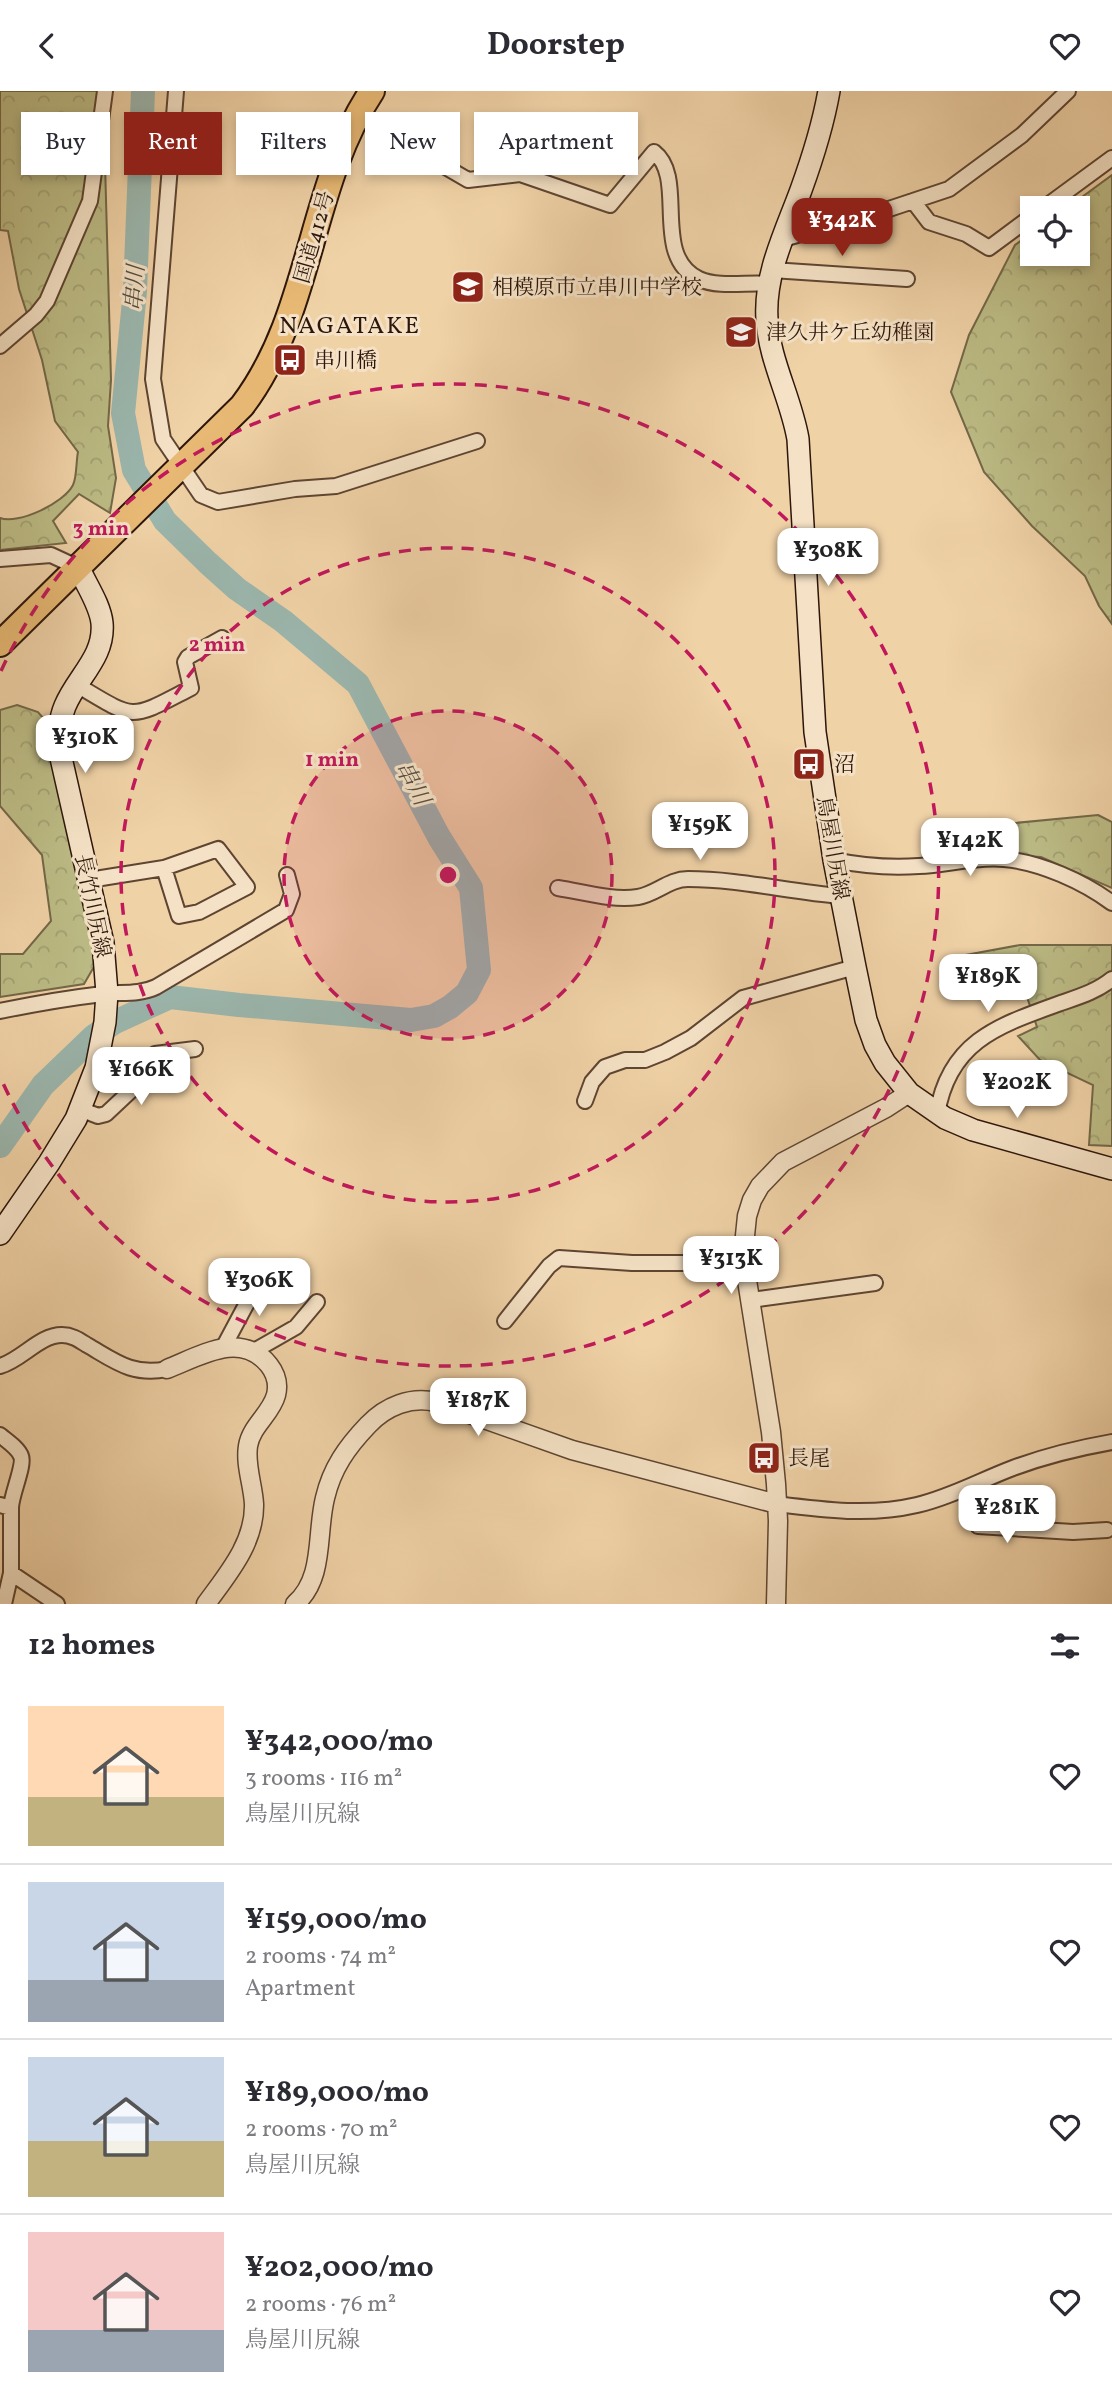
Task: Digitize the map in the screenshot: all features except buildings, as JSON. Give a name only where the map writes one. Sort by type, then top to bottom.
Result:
[{"type":"highway","name":"国道412号","points":[[79,568],[242,406],[262,378],[289,319],[339,151],[356,115],[372,91]]},
{"type":"highway","points":[[0,645],[79,568]]},
{"type":"main road","name":"鳥屋川尻線","points":[[829,91],[818,141],[771,277],[766,314],[770,341],[792,407],[799,439],[815,732],[834,860],[866,1020],[885,1063],[909,1093],[937,1114],[973,1130],[1112,1169]]},
{"type":"main road","name":"長竹川尻線","points":[[0,1234],[61,1146],[83,1103],[101,1048],[107,997],[103,943],[59,749],[63,711],[94,658],[102,630],[99,610],[79,568]]},
{"type":"street","points":[[0,346],[36,315],[47,301],[90,201],[105,91]]},
{"type":"street","points":[[176,91],[153,379],[163,439],[175,470],[201,495],[218,502],[295,489],[336,486],[477,441]]},
{"type":"street","points":[[783,239],[880,212],[949,189],[1022,135],[1068,91]]},
{"type":"street","points":[[356,115],[468,180],[520,174],[610,205],[654,152],[661,157],[668,177],[673,243],[684,265],[699,279],[715,283],[771,277],[907,279]]},
{"type":"street","points":[[1060,196],[1112,158]]},
{"type":"street","points":[[913,201],[929,222],[966,234],[989,248],[1020,225]]},
{"type":"street","points":[[0,559],[51,555],[79,568]]},
{"type":"street","points":[[77,685],[117,709],[135,714],[144,712],[191,688],[185,662],[188,657],[222,638]]},
{"type":"street","points":[[89,880],[163,868],[218,849],[247,887],[199,912],[179,916],[163,868]]},
{"type":"street","points":[[834,860],[869,867],[908,867],[1004,859],[1055,872],[1094,889],[1112,903]]},
{"type":"street","points":[[0,1011],[51,1000],[107,997],[146,992],[156,988],[286,910],[292,894],[287,876]]},
{"type":"street","points":[[558,888],[596,895],[631,897],[654,893],[675,880],[686,879],[733,881],[797,893],[841,896]]},
{"type":"street","points":[[585,1101],[592,1082],[605,1067],[625,1060],[645,1060],[666,1052],[691,1038],[743,998],[855,967]]},
{"type":"street","points":[[937,1114],[945,1081],[954,1064],[986,1036],[1010,1022],[1098,991],[1112,979]]},
{"type":"street","points":[[83,1103],[98,1116],[106,1114],[139,1083],[150,1058],[155,1054],[195,1049]]},
{"type":"street","points":[[776,1604],[777,1504],[771,1432],[743,1255],[744,1231],[750,1204],[773,1170],[793,1156],[886,1108],[909,1093]]},
{"type":"street","points":[[505,1321],[548,1266],[559,1258],[632,1263],[701,1263],[743,1255]]},
{"type":"street","points":[[223,1348],[264,1271]]},
{"type":"street","points":[[751,1300],[875,1283]]},
{"type":"street","points":[[254,1351],[296,1327],[317,1302]]},
{"type":"street","points":[[0,1366],[12,1362],[42,1341],[63,1335],[73,1337],[139,1372],[167,1369],[232,1346],[254,1351],[270,1367],[276,1377],[276,1395],[249,1441],[247,1451],[254,1506],[246,1541],[237,1560],[206,1604]]},
{"type":"street","points":[[295,1604],[307,1592],[313,1580],[325,1499],[339,1459],[379,1414],[407,1402],[436,1402],[572,1450],[777,1504],[840,1511],[902,1508],[932,1501],[1048,1456],[1112,1442]]},
{"type":"street","points":[[0,1435],[22,1458],[12,1495],[5,1506],[11,1573],[4,1604]]},
{"type":"street","points":[[980,1482],[978,1526],[1073,1532],[1107,1530]]},
{"type":"street","points":[[11,1573],[57,1604]]},
{"type":"green space","points":[[0,91],[103,91],[104,112],[21,112],[21,175],[105,175],[111,380],[108,426],[116,478],[110,513],[79,494],[53,521],[66,543],[0,550],[0,518],[29,515],[60,499],[73,485],[78,452],[55,421],[42,360],[19,289],[8,231],[0,230]]},
{"type":"green space","points":[[1112,175],[1112,624],[1099,606],[1085,576],[1032,526],[984,472],[951,392],[969,335],[1015,245],[1020,241],[1020,266],[1090,266],[1090,196],[1083,196]]},
{"type":"green space","points":[[17,705],[38,712],[57,734],[99,958],[84,984],[0,997],[0,954],[23,954],[51,921],[42,855],[0,806],[0,710]]},
{"type":"green space","points":[[1098,815],[1112,822],[1112,888],[1041,857],[942,851],[926,840],[973,827]]},
{"type":"green space","points":[[1020,945],[1112,945],[1112,1146],[1089,1145],[1093,1085],[1040,1060],[1018,1036],[1037,1027],[1027,997],[983,998],[960,956]]},
{"type":"waterway","name":"串川","points":[[0,1146],[43,1085],[94,1036],[115,1022],[170,997],[411,1020],[434,1016],[450,1007],[467,993],[479,970],[471,888],[439,837],[358,684],[208,563],[165,521],[134,470],[123,413],[135,291],[143,91]]},
{"type":"place","name":"相模原市立串川中学校","points":[[468,287]]},
{"type":"place","name":"津久井ケ丘幼稚園","points":[[741,332]]},
{"type":"place","name":"串川橋","points":[[290,360]]},
{"type":"place","name":"沼","points":[[809,764]]},
{"type":"place","name":"長尾","points":[[764,1458]]},
{"type":"district","name":"NAGATAKE","points":[[350,325]]}]
